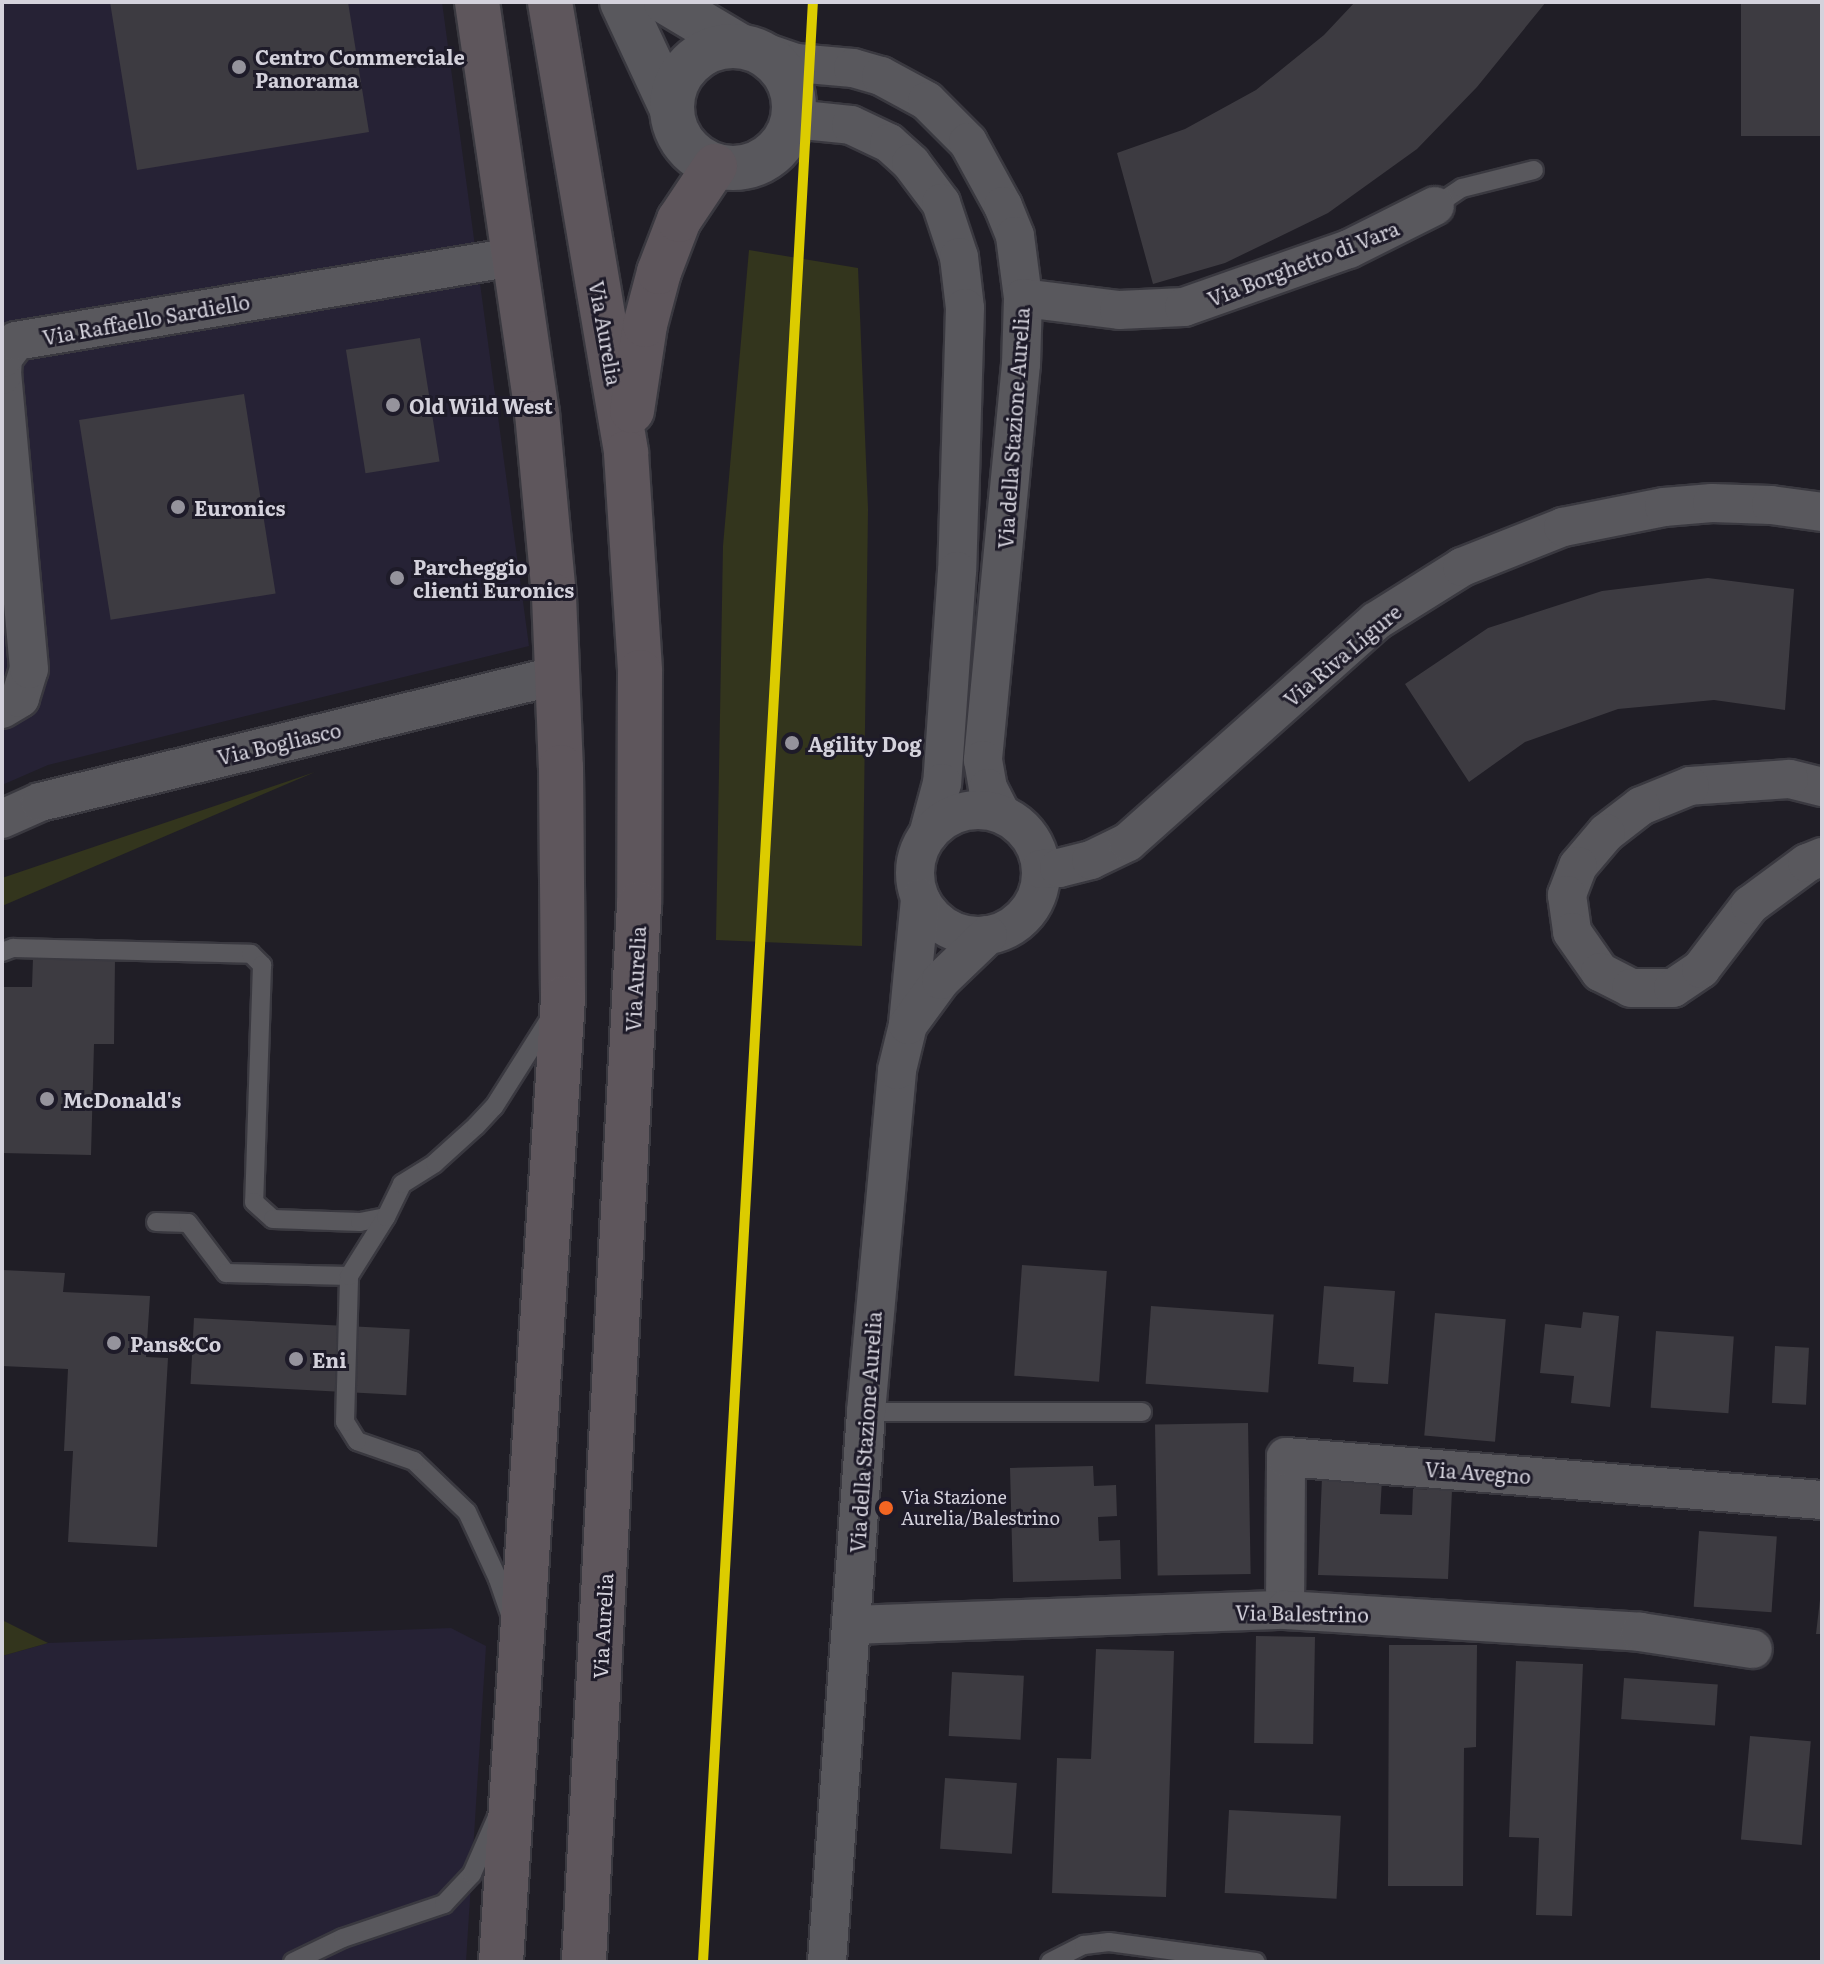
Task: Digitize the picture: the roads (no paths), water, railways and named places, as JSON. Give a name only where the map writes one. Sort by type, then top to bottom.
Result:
[{"type":"highway","points":[[477,2],[537,413],[559,675],[563,998],[501,1962]]},
{"type":"highway","name":"Via Aurelia","points":[[550,2],[626,453],[640,672],[639,904],[584,1962]]},
{"type":"highway","points":[[626,453],[639,355],[659,272],[679,220],[715,166]]},
{"type":"street","points":[[622,2],[671,107],[674,127],[683,144],[697,157],[715,166],[754,164],[771,155],[785,139],[793,119],[794,99],[788,79],[775,62],[666,2]]},
{"type":"street","points":[[671,107],[678,79],[698,55],[717,47],[748,48]]},
{"type":"street","name":"Via della Stazione Aurelia","points":[[748,48],[796,63],[853,68],[907,87],[946,118],[968,142],[1003,206],[1019,254],[1023,298],[1021,364],[983,760],[988,788],[1001,813]]},
{"type":"street","points":[[793,119],[851,125],[889,143],[911,163],[941,203],[959,257],[965,308],[957,571],[942,783],[928,835],[917,856],[914,878],[920,899],[932,918],[950,930],[971,936],[988,935],[1014,925],[1030,911],[1039,891],[1041,869],[1030,835],[1001,813],[967,810],[950,816],[928,835]]},
{"type":"street","name":"Via Borghetto di Vara","points":[[1023,298],[1119,310],[1184,307],[1349,249],[1449,197]]},
{"type":"street","name":"Via Raffaello Sardiello","points":[[2,709],[20,698],[29,669],[3,358],[16,341],[513,257]]},
{"type":"street","name":"Via Riva Ligure","points":[[1041,869],[1091,860],[1135,837],[1376,621],[1462,567],[1563,527],[1664,507],[1726,503],[1822,512]]},
{"type":"street","name":"Via Bogliasco","points":[[2,819],[40,802],[559,675]]},
{"type":"street","points":[[1822,787],[1789,779],[1690,786],[1641,806],[1606,833],[1578,866],[1567,895],[1572,932],[1600,972],[1631,988],[1673,988],[1701,969],[1750,905],[1807,863],[1822,857]]},
{"type":"street","points":[[908,1025],[920,899]]},
{"type":"street","name":"Via della Stazione Aurelia","points":[[827,1962],[866,1412],[894,1091],[908,1025],[941,980],[988,935]]},
{"type":"street","name":"Via Avegno","points":[[1285,1610],[1286,1457],[1822,1500]]},
{"type":"street","name":"Via Balestrino","points":[[851,1625],[1285,1610],[1640,1632],[1753,1649]]},
{"type":"lane","points":[[1449,197],[1534,170]]},
{"type":"lane","points":[[2,952],[13,948],[251,954],[262,965],[254,1202],[273,1219],[360,1222],[386,1217]]},
{"type":"lane","points":[[521,1647],[498,1579],[467,1512],[414,1461],[357,1441],[345,1422],[349,1276],[360,1253],[386,1217],[402,1184],[435,1163],[494,1107],[563,998]]},
{"type":"lane","points":[[156,1222],[188,1223],[226,1273],[349,1276]]},
{"type":"lane","points":[[866,1412],[1142,1412]]},
{"type":"lane","points":[[293,1962],[343,1938],[444,1904],[472,1874],[513,1780]]},
{"type":"lane","points":[[1050,1962],[1084,1945],[1109,1942],[1256,1962]]},
{"type":"place","name":"Centro Commerciale Panorama","points":[[239,67]]},
{"type":"place","name":"Old Wild West","points":[[393,405]]},
{"type":"place","name":"Euronics","points":[[178,507]]},
{"type":"place","name":"Parcheggio clienti Euronics","points":[[397,578]]},
{"type":"place","name":"Agility Dog","points":[[792,743]]},
{"type":"place","name":"McDonald's","points":[[47,1099]]},
{"type":"place","name":"Pans&Co","points":[[114,1343]]},
{"type":"place","name":"Eni","points":[[296,1359]]},
{"type":"place","name":"Via Stazione Aurelia/Balestrino","points":[[886,1508]]}]
